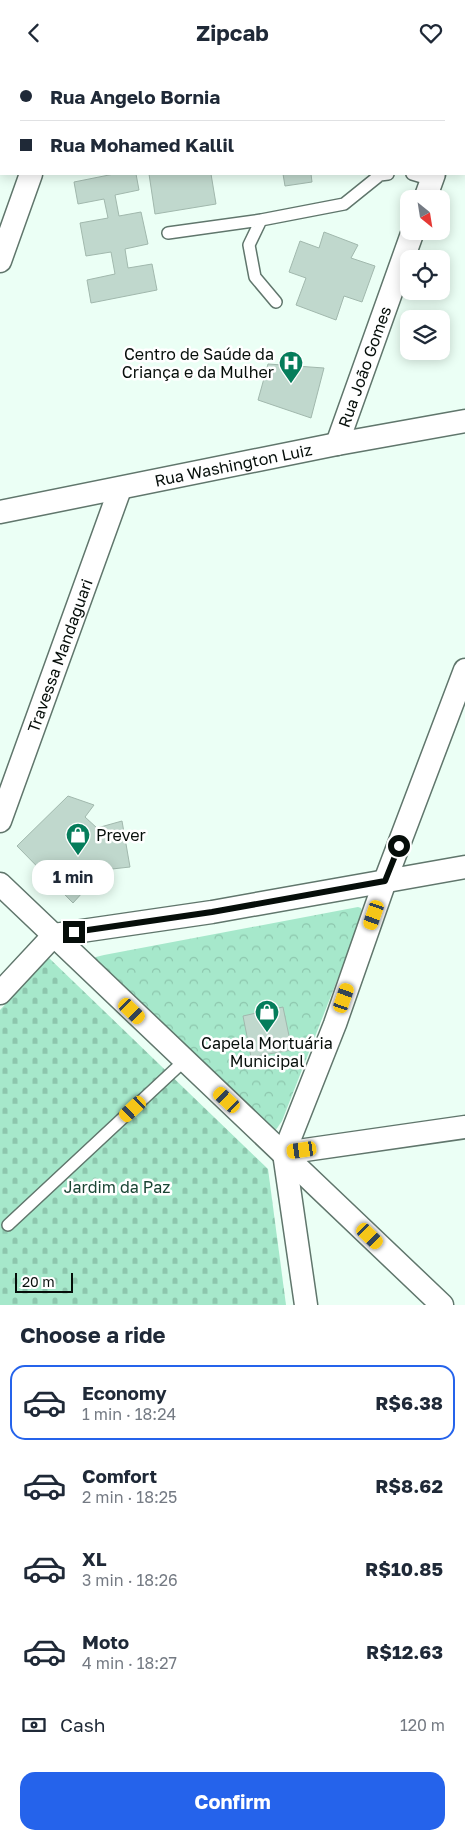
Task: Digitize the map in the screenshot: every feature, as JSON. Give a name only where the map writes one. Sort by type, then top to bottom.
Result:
[{"type":"street","points":[[0,261],[30,175]]},
{"type":"street","name":"Rua João Gomes","points":[[336,444],[410,240]]},
{"type":"street","name":"Rua Washington Luiz","points":[[0,512],[336,444],[465,421]]},
{"type":"street","name":"Travessa Mandaguari","points":[[0,821],[120,489]]},
{"type":"street","points":[[306,1305],[284,1153],[335,1025],[385,881],[465,670]]},
{"type":"street","points":[[0,993],[54,935],[212,912],[465,867]]},
{"type":"street","points":[[0,884],[442,1305]]},
{"type":"street","points":[[284,1153],[465,1127]]},
{"type":"lane","points":[[168,233],[261,220],[344,204],[380,175]]},
{"type":"lane","points":[[261,220],[249,245],[255,277],[276,302]]},
{"type":"lane","points":[[8,1225],[184,1061]]},
{"type":"green space","points":[[358,907],[361,908],[363,914],[282,1121],[275,1131],[91,961],[96,957],[104,955]]},
{"type":"green space","name":"Jardim da Paz","points":[[49,958],[268,1169],[286,1305],[0,1305],[0,1010]]},
{"type":"building","points":[[109,175],[136,175],[139,190],[115,195],[119,216],[141,212],[148,244],[125,249],[128,268],[152,264],[157,290],[91,303],[87,280],[115,274],[111,252],[86,256],[80,223],[108,218],[104,199],[78,204],[74,182]]},
{"type":"building","points":[[149,175],[211,175],[216,204],[155,214]]},
{"type":"building","points":[[283,175],[311,175],[312,182],[285,186]]},
{"type":"building","points":[[324,232],[358,245],[351,258],[375,266],[362,302],[344,296],[336,320],[296,305],[306,278],[289,272],[300,241],[319,248]]},
{"type":"building","name":"Centro de Saúde da Criança e da Mulher","points":[[268,364],[324,368],[311,418],[258,400]]},
{"type":"building","name":"Prever","points":[[68,796],[94,805],[85,817],[97,828],[122,821],[130,867],[103,870],[73,903],[17,846]]},
{"type":"building","name":"Capela Mortuária Municipal","points":[[283,1007],[292,1050],[251,1057],[243,1016]]},
{"type":"place","name":"Centro de Saúde da Criança e da Mulher","points":[[291,384]]},
{"type":"place","name":"Prever","points":[[78,856]]},
{"type":"place","name":"Capela Mortuária Municipal","points":[[267,1033]]},
{"type":"route","points":[[74,932],[212,912],[385,881],[399,846]]}]
